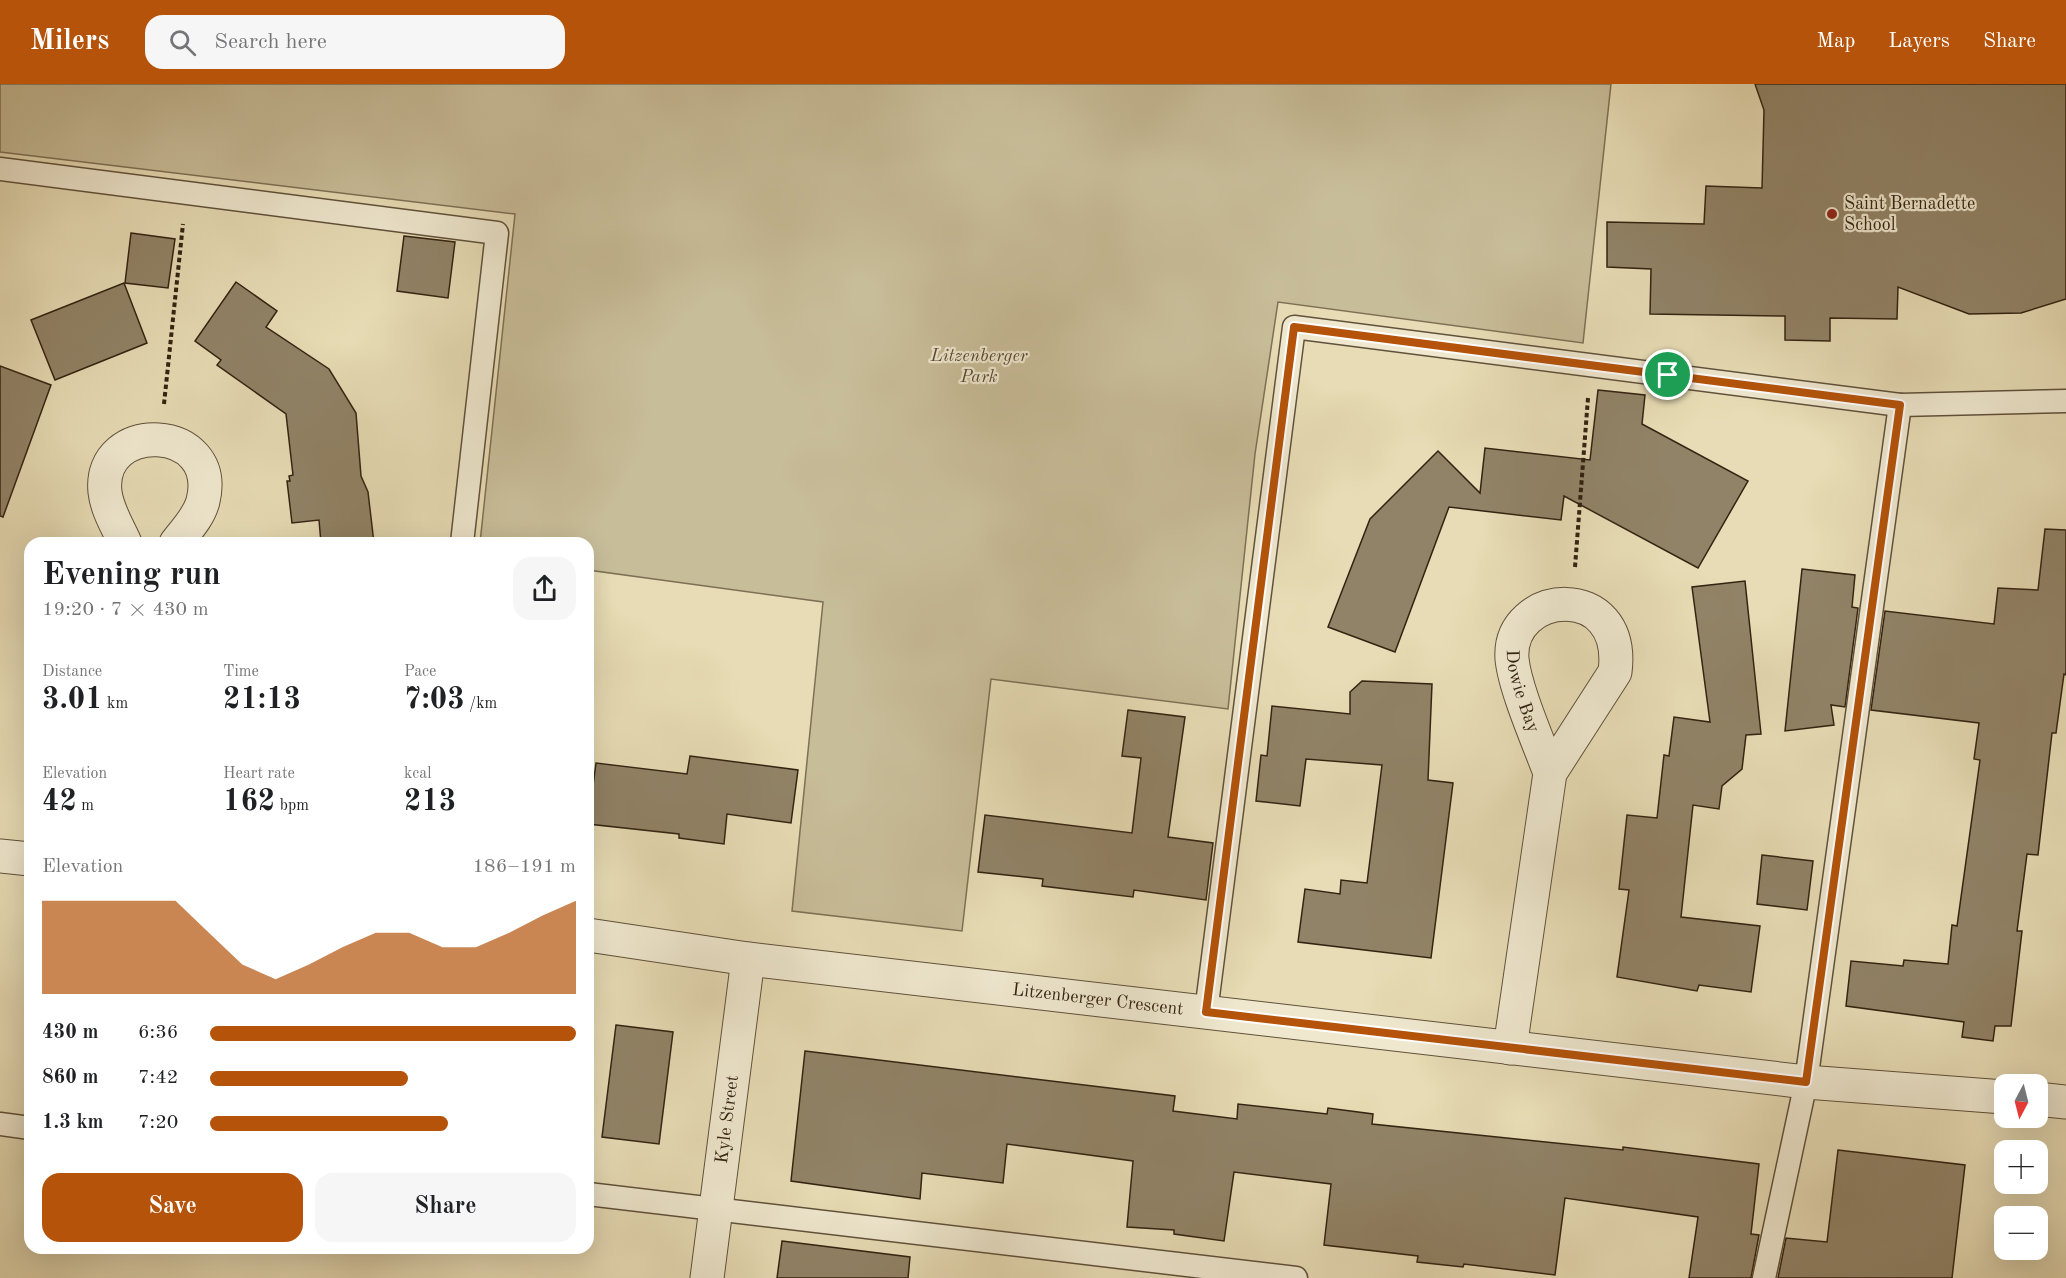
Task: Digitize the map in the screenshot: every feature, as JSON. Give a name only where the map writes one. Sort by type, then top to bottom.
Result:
[{"type":"street","points":[[122,537],[109,508],[105,491],[107,473],[115,458],[127,446],[143,439],[161,438],[178,443],[191,453],[201,468],[205,485],[203,502],[195,518],[181,537]]},
{"type":"street","name":"Dowie Bay","points":[[1510,1048],[1550,773],[1607,687],[1617,663],[1614,635],[1604,620],[1589,609],[1572,604],[1554,604],[1537,612],[1523,624],[1514,640],[1512,658],[1516,676],[1550,773]]},
{"type":"street","points":[[0,856],[24,858]]},
{"type":"street","name":"Litzenberger Crescent","points":[[594,935],[748,959],[1510,1048],[1806,1082],[1994,1096]]},
{"type":"street","name":"Kyle Street","points":[[707,1278],[748,959]]},
{"type":"street","points":[[2048,1100],[2066,1102]]},
{"type":"lane","points":[[0,169],[496,233],[463,537]]},
{"type":"lane","points":[[1206,1012],[1294,327],[1900,405],[2066,401]]},
{"type":"lane","points":[[1764,1278],[1806,1082],[1900,405]]},
{"type":"lane","points":[[0,1124],[24,1127]]},
{"type":"lane","points":[[594,1195],[1296,1278]]},
{"type":"path","points":[[161,438],[187,193]]},
{"type":"path","points":[[1572,604],[1591,365]]},
{"type":"green space","name":"Litzenberger Park","points":[[0,84],[1611,84],[1583,343],[1278,302],[1255,454],[1228,709],[991,679],[962,931],[792,911],[823,602],[594,571],[594,537],[481,537],[515,214],[0,152]]},
{"type":"building","name":"Saint Bernadette School","points":[[1755,84],[2066,84],[2066,299],[2021,313],[1969,314],[1898,287],[1897,319],[1830,318],[1830,341],[1785,340],[1785,316],[1650,314],[1651,269],[1607,267],[1607,222],[1704,224],[1706,186],[1762,188],[1764,110]]},
{"type":"building","points":[[131,233],[175,239],[168,288],[125,283]]},
{"type":"building","points":[[404,236],[455,242],[448,298],[397,291]]},
{"type":"building","points":[[236,282],[277,311],[266,327],[329,369],[356,413],[361,476],[368,492],[373,537],[320,537],[319,520],[292,523],[287,481],[290,481],[289,476],[293,475],[286,414],[217,365],[221,360],[195,341]]},
{"type":"building","points":[[124,283],[147,343],[55,380],[31,320]]},
{"type":"building","points":[[0,366],[51,385],[3,517],[0,516]]},
{"type":"building","points":[[1598,390],[1645,395],[1642,424],[1748,481],[1698,568],[1564,496],[1561,520],[1449,507],[1395,652],[1328,627],[1370,519],[1438,451],[1480,493],[1485,448],[1590,460]]},
{"type":"building","points":[[2045,529],[2066,530],[2066,675],[2064,674],[2056,733],[2052,733],[2038,855],[2027,854],[2017,931],[2022,931],[2011,1026],[1995,1026],[1993,1041],[1962,1037],[1964,1022],[1846,1006],[1851,961],[1903,966],[1904,960],[1948,964],[1952,925],[1957,926],[1980,760],[1974,759],[1979,723],[1871,710],[1885,611],[1994,624],[1998,588],[2038,590]]},
{"type":"building","points":[[1802,569],[1855,575],[1852,607],[1858,608],[1845,707],[1831,705],[1834,725],[1785,731]]},
{"type":"building","points":[[1745,581],[1761,734],[1746,735],[1742,769],[1722,786],[1719,809],[1693,805],[1681,917],[1760,926],[1751,992],[1699,985],[1697,991],[1617,977],[1629,890],[1619,889],[1627,815],[1657,818],[1664,755],[1669,756],[1674,717],[1710,722],[1692,587]]},
{"type":"building","points":[[1362,681],[1432,684],[1428,780],[1453,783],[1431,958],[1298,942],[1305,889],[1340,894],[1341,880],[1367,883],[1382,765],[1306,759],[1300,806],[1256,801],[1261,755],[1267,756],[1272,706],[1350,714],[1350,692]]},
{"type":"building","points":[[1128,710],[1185,717],[1168,837],[1213,843],[1206,900],[1134,890],[1133,897],[1042,886],[1043,879],[978,872],[985,815],[1132,833],[1141,758],[1122,756]]},
{"type":"building","points":[[690,756],[798,770],[791,823],[727,814],[724,844],[679,838],[679,834],[594,825],[596,763],[687,774]]},
{"type":"building","points":[[1762,855],[1813,861],[1807,910],[1757,904]]},
{"type":"building","points":[[616,1025],[673,1032],[659,1144],[602,1137]]},
{"type":"building","points":[[805,1051],[1175,1096],[1173,1111],[1237,1119],[1238,1104],[1327,1114],[1328,1108],[1373,1114],[1372,1124],[1623,1150],[1623,1147],[1759,1164],[1751,1234],[1759,1235],[1751,1278],[1689,1278],[1698,1217],[1565,1198],[1555,1275],[1464,1264],[1463,1267],[1417,1262],[1418,1256],[1324,1245],[1331,1184],[1234,1172],[1224,1241],[1174,1234],[1174,1230],[1127,1227],[1133,1161],[1007,1144],[1003,1183],[922,1173],[920,1199],[791,1181]]},
{"type":"building","points":[[1838,1150],[1965,1165],[1952,1278],[1778,1278],[1786,1238],[1827,1242]]},
{"type":"building","points":[[782,1241],[910,1257],[908,1278],[777,1278]]},
{"type":"place","name":"Saint Bernadette School","points":[[1832,214]]},
{"type":"route","points":[[1294,327],[1668,375],[1900,405],[1806,1082],[1206,1012],[1294,327]]}]
